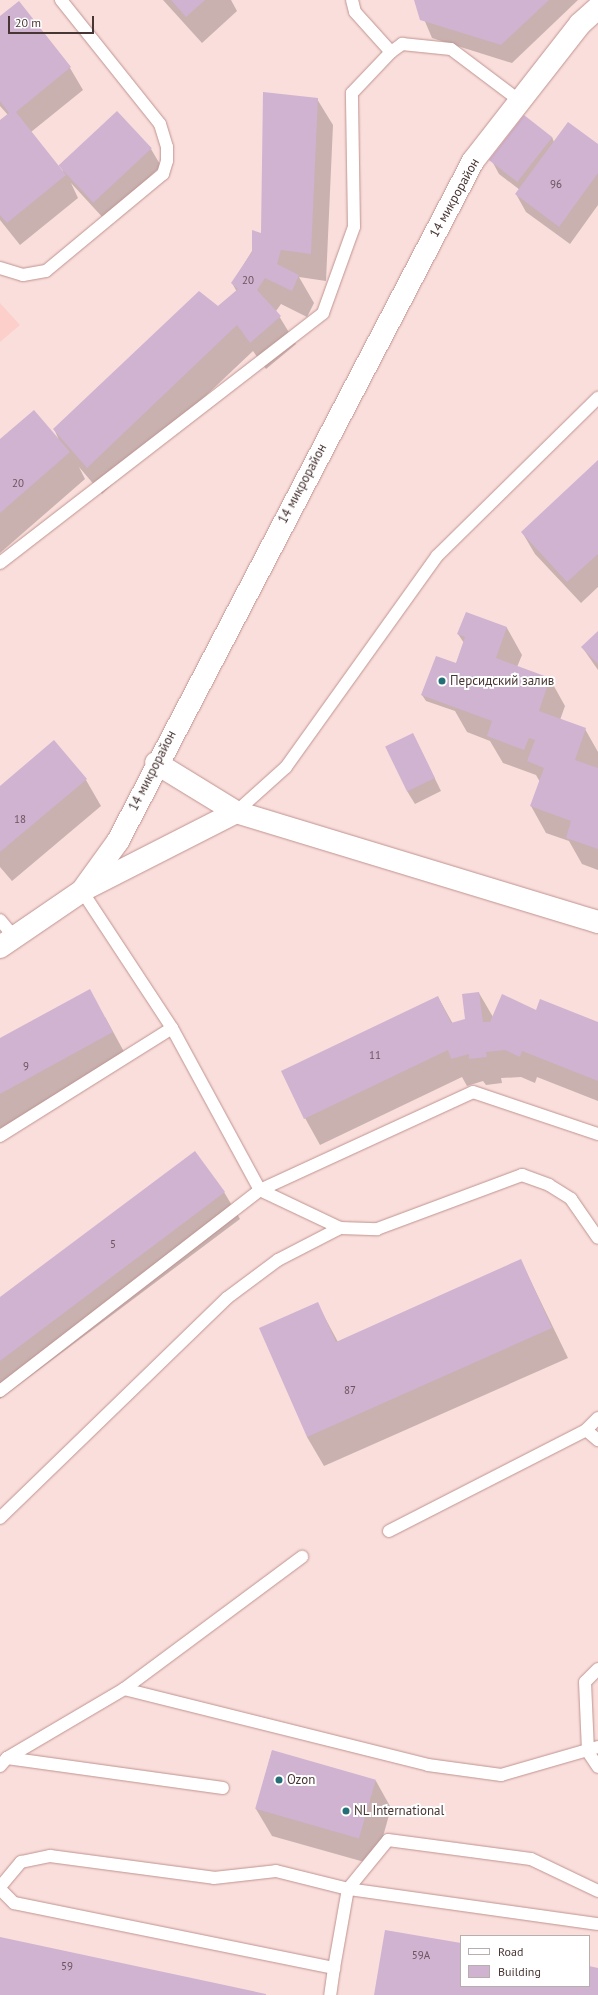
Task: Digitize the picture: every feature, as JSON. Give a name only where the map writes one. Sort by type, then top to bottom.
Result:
[{"type":"street","name":"14 микрорайон","points":[[8,943],[82,891],[118,841],[156,763],[473,161],[580,24],[598,8]]},
{"type":"street","points":[[156,763],[236,812],[598,922]]},
{"type":"street","points":[[82,891],[236,812]]},
{"type":"lane","points":[[0,268],[23,275],[46,271],[163,174],[167,161],[167,147],[160,124],[61,0]]},
{"type":"lane","points":[[352,0],[355,12],[391,52]]},
{"type":"lane","points":[[0,563],[323,313],[354,227],[352,93],[391,52],[402,44],[451,49],[520,101]]},
{"type":"lane","points":[[236,812],[286,767],[437,556],[598,398]]},
{"type":"lane","points":[[82,891],[172,1028],[260,1190],[340,1228],[377,1229],[522,1175],[549,1185],[571,1199],[598,1238]]},
{"type":"lane","points":[[0,920],[8,943]]},
{"type":"lane","points":[[0,1136],[172,1028]]},
{"type":"lane","points":[[0,1391],[260,1190],[473,1092],[598,1134]]},
{"type":"lane","points":[[0,1518],[227,1298],[278,1260],[340,1228]]},
{"type":"lane","points":[[389,1531],[586,1430],[598,1418]]},
{"type":"lane","points":[[586,1430],[598,1440]]},
{"type":"lane","points":[[4,1762],[124,1689],[302,1557]]},
{"type":"lane","points":[[598,1669],[585,1682],[593,1750],[598,1767]]},
{"type":"lane","points":[[124,1689],[428,1765],[501,1775],[593,1750]]},
{"type":"lane","points":[[4,1762],[223,1788]]},
{"type":"lane","points":[[330,1995],[348,1889],[388,1840],[531,1858],[598,1891]]},
{"type":"lane","points":[[334,1968],[14,1903],[0,1888],[21,1862],[50,1856],[214,1878],[276,1871],[348,1889],[598,1924]]},
{"type":"shaded area","points":[[0,303],[20,325],[0,342]]},
{"type":"building","points":[[171,0],[205,0],[186,17]]},
{"type":"building","points":[[414,0],[549,0],[501,45],[420,20]]},
{"type":"building","points":[[19,1],[71,67],[16,112],[66,175],[7,223],[0,215],[0,120],[9,113],[0,101],[0,16]]},
{"type":"building","points":[[263,92],[318,98],[311,254],[281,250],[277,264],[299,275],[292,291],[265,278],[257,290],[281,316],[250,343],[237,325],[87,468],[53,429],[199,291],[218,306],[238,289],[231,283],[252,252],[252,230],[261,233]]},
{"type":"building","points":[[117,111],[152,148],[93,203],[58,166]]},
{"type":"building","points":[[524,115],[552,137],[517,182],[489,160]]},
{"type":"building","points":[[568,122],[598,144],[598,173],[559,227],[515,194]]},
{"type":"building","points":[[34,410],[70,452],[0,513],[0,439]]},
{"type":"building","points":[[598,460],[598,554],[567,582],[521,532]]},
{"type":"building","points":[[466,612],[507,627],[496,658],[550,678],[539,711],[586,728],[575,760],[598,768],[598,849],[566,838],[571,821],[530,806],[544,768],[527,761],[535,740],[529,738],[524,750],[487,736],[492,721],[421,695],[436,656],[456,663],[465,637],[457,634]]},
{"type":"building","points":[[598,631],[598,664],[581,647]]},
{"type":"building","points":[[413,733],[435,778],[407,792],[385,747]]},
{"type":"building","points":[[54,740],[87,779],[0,852],[0,786]]},
{"type":"building","points":[[90,989],[113,1032],[0,1094],[0,1038]]},
{"type":"building","points":[[479,992],[483,1022],[490,1022],[502,994],[536,1010],[540,999],[598,1022],[598,1081],[522,1051],[520,1057],[505,1050],[486,1052],[487,1057],[469,1059],[469,1054],[451,1059],[448,1050],[304,1119],[281,1071],[438,996],[451,1023],[465,1019],[462,994]]},
{"type":"building","points":[[195,1151],[225,1192],[0,1361],[0,1297]]},
{"type":"building","points":[[521,1259],[552,1328],[307,1437],[259,1328],[318,1302],[336,1342]]},
{"type":"building","points":[[272,1750],[376,1780],[359,1838],[255,1809]]},
{"type":"building","points":[[385,1930],[460,1943],[460,1987],[590,1987],[590,1966],[598,1968],[598,1995],[374,1995]]},
{"type":"building","points":[[0,1937],[266,1994],[266,1995],[0,1995]]},
{"type":"place","name":"Персидский залив","points":[[442,681]]},
{"type":"place","name":"Ozon","points":[[279,1780]]},
{"type":"place","name":"NL International","points":[[346,1811]]}]
